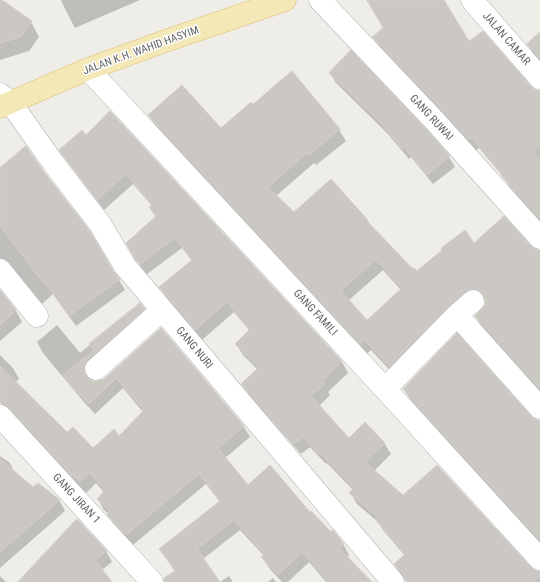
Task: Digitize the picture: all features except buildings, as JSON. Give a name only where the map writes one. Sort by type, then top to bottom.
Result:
[{"type":"main road","name":"JALAN K.H. WAHID HASYIM","points":[[3,101],[172,39],[285,0]]},
{"type":"street","name":"GANG RUWAI","points":[[320,0],[435,121],[540,238]]},
{"type":"street","name":"JALAN CAMAR","points":[[472,0],[540,78]]},
{"type":"street","name":"GANG FAMILI","points":[[88,70],[385,389],[540,559]]},
{"type":"street","name":"GANG NURI","points":[[3,101],[100,224],[125,266],[393,582]]},
{"type":"street","points":[[0,270],[37,316]]},
{"type":"street","points":[[385,389],[465,308],[540,408]]},
{"type":"street","points":[[96,368],[162,310]]},
{"type":"street","name":"GANG JIRAN 1","points":[[0,416],[152,582]]}]
